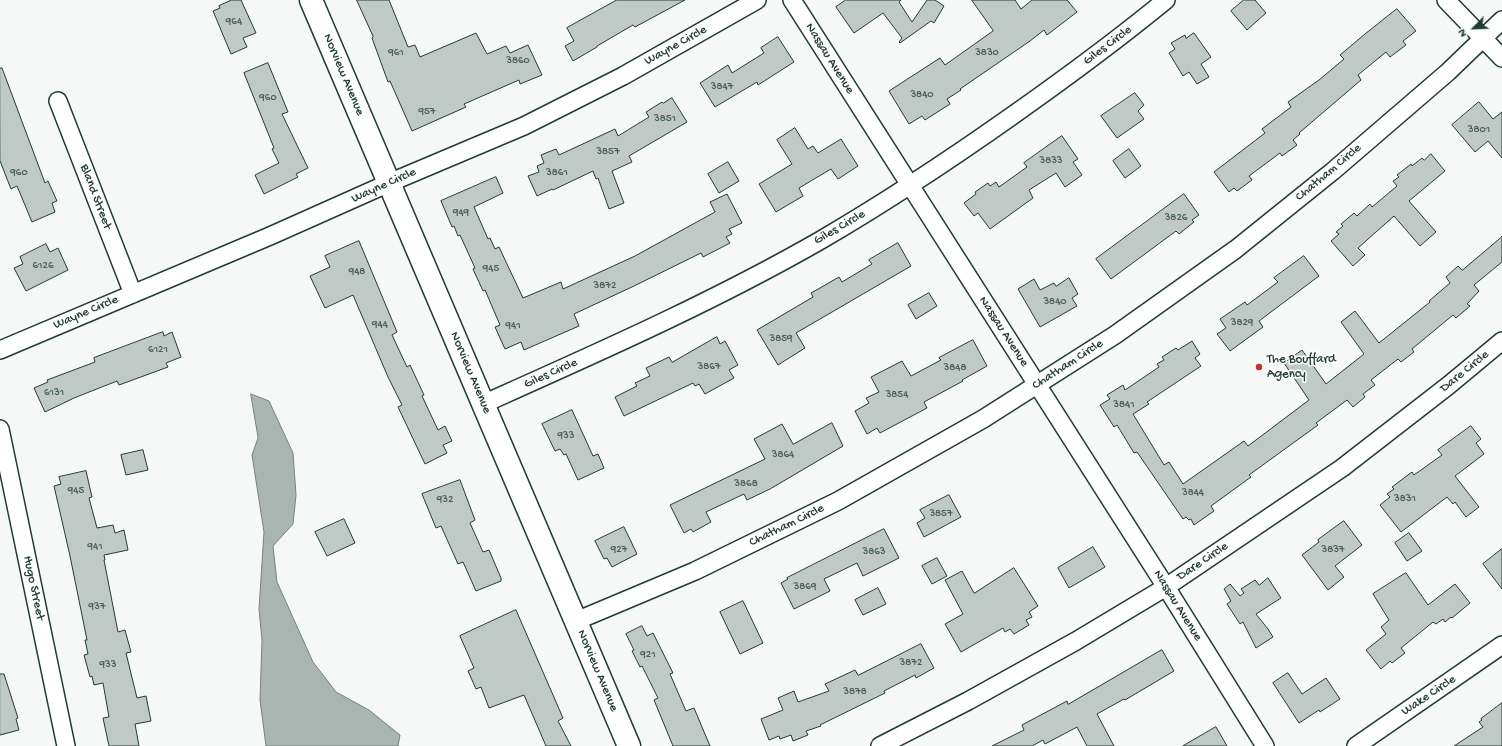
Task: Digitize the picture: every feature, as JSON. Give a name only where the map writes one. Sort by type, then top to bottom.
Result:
[{"type":"street","name":"Norview Avenue","points":[[311,0],[629,746]]},
{"type":"street","name":"Wayne Circle","points":[[0,350],[270,236],[389,183],[524,126],[622,76],[757,0]]},
{"type":"street","name":"Nassau Avenue","points":[[792,0],[909,186],[1166,587],[1265,746]]},
{"type":"street","name":"Giles Circle","points":[[483,404],[583,360],[726,291],[820,240],[909,186],[1042,95],[1137,24],[1166,0]]},
{"type":"street","points":[[1446,0],[1502,58]]},
{"type":"street","name":"Chatham Circle","points":[[576,621],[695,571],[838,501],[983,419],[1115,335],[1236,249],[1333,171],[1448,72],[1502,20]]},
{"type":"street","name":"Bland Street","points":[[58,101],[132,294]]},
{"type":"street","name":"Dare Circle","points":[[880,746],[968,701],[1076,641],[1166,587],[1342,468],[1449,385],[1502,341]]},
{"type":"street","name":"Hugo Street","points":[[0,430],[66,746]]},
{"type":"street","name":"Wake Circle","points":[[1356,746],[1502,645]]},
{"type":"shaded area","points":[[251,394],[269,401],[293,453],[296,495],[293,524],[273,546],[277,582],[313,662],[336,692],[369,710],[400,735],[398,746],[266,746],[260,700],[262,640],[259,609],[264,532],[252,455],[258,438]]},
{"type":"building","points":[[232,0],[241,0],[256,33],[243,38],[247,47],[231,54],[213,11],[220,8],[219,6]]},
{"type":"building","points":[[357,0],[389,0],[408,47],[415,45],[420,57],[476,33],[487,54],[506,46],[510,53],[528,45],[542,75],[520,84],[519,80],[464,104],[466,107],[412,131],[390,81],[388,82],[372,38],[373,37]]},
{"type":"building","points":[[617,0],[685,0],[635,27],[633,25],[573,61],[565,46],[574,41],[567,28]]},
{"type":"building","points":[[846,0],[901,0],[899,2],[912,22],[927,0],[935,0],[944,6],[934,23],[931,21],[900,43],[899,42],[902,38],[883,13],[854,33],[836,7]]},
{"type":"building","points":[[972,0],[1015,0],[1021,9],[1032,0],[1067,0],[1077,12],[1047,35],[1044,30],[960,89],[961,90],[947,99],[950,104],[925,120],[922,116],[909,124],[889,91],[940,58],[945,65],[993,31]]},
{"type":"building","points":[[1244,0],[1255,0],[1266,13],[1247,30],[1231,11]]},
{"type":"building","points":[[1397,9],[1416,31],[1403,41],[1406,45],[1390,57],[1386,52],[1358,75],[1361,80],[1299,133],[1300,134],[1293,140],[1297,145],[1282,156],[1280,153],[1249,176],[1252,180],[1237,191],[1234,188],[1229,192],[1214,172],[1265,133],[1262,129],[1291,107],[1288,102],[1319,80],[1344,59],[1340,55]]},
{"type":"building","points":[[1194,33],[1211,57],[1201,64],[1209,77],[1197,84],[1189,72],[1183,76],[1169,53],[1175,49],[1171,43],[1185,35],[1186,38]]},
{"type":"building","points":[[778,37],[794,62],[758,85],[757,82],[715,107],[700,83],[728,65],[732,73],[764,53],[761,48]]},
{"type":"building","points":[[268,63],[288,112],[282,114],[308,168],[296,174],[298,177],[264,194],[255,175],[279,163],[272,149],[274,148],[244,73]]},
{"type":"building","points":[[0,68],[2,68],[45,183],[48,181],[57,201],[52,203],[55,212],[32,222],[17,186],[11,189],[0,161]]},
{"type":"building","points":[[1135,93],[1144,105],[1138,111],[1144,119],[1117,138],[1101,116]]},
{"type":"building","points":[[672,98],[687,122],[629,156],[632,162],[612,171],[624,203],[609,209],[598,178],[596,179],[593,171],[537,196],[528,176],[539,172],[537,166],[544,163],[541,155],[556,149],[559,155],[615,129],[618,136],[649,117],[646,112],[662,102],[663,103]]},
{"type":"building","points":[[1479,102],[1493,119],[1502,112],[1502,158],[1488,141],[1475,152],[1452,125]]},
{"type":"building","points":[[795,128],[808,149],[813,146],[818,153],[841,139],[858,166],[838,179],[831,169],[799,188],[803,196],[776,212],[759,184],[792,164],[777,140]]},
{"type":"building","points":[[1062,136],[1078,159],[1073,162],[1082,175],[1065,187],[1056,173],[1029,190],[1033,198],[990,229],[978,213],[974,216],[964,203],[976,194],[975,192],[988,183],[990,186],[996,182],[999,187],[1027,167],[1024,163]]},
{"type":"building","points":[[1129,149],[1141,166],[1125,178],[1113,161]]},
{"type":"building","points":[[1431,154],[1445,171],[1409,201],[1436,232],[1420,246],[1394,216],[1358,248],[1365,255],[1353,266],[1331,241],[1339,234],[1336,232],[1343,226],[1341,224],[1354,213],[1357,216],[1370,204],[1372,207],[1397,186],[1393,181],[1399,177],[1397,175],[1411,164],[1412,166],[1422,158],[1424,160]]},
{"type":"building","points":[[728,162],[739,181],[719,193],[708,174]]},
{"type":"building","points":[[496,177],[503,193],[474,207],[488,239],[490,238],[495,249],[499,247],[523,298],[561,282],[563,289],[635,256],[715,212],[710,202],[727,194],[742,223],[729,229],[732,234],[726,237],[730,243],[703,257],[701,253],[574,314],[579,326],[524,350],[521,342],[505,349],[495,327],[500,325],[485,290],[483,291],[473,269],[475,268],[460,235],[458,236],[454,226],[452,227],[441,201]]},
{"type":"building","points":[[1184,194],[1199,215],[1192,220],[1194,222],[1179,234],[1176,231],[1111,279],[1096,259]]},
{"type":"building","points":[[1502,237],[1502,262],[1474,285],[1479,291],[1467,304],[1470,306],[1456,318],[1453,315],[1412,349],[1414,352],[1401,362],[1398,359],[1371,380],[1375,385],[1363,394],[1365,397],[1353,407],[1347,400],[1316,423],[1318,425],[1249,475],[1251,477],[1211,506],[1214,511],[1194,525],[1191,519],[1189,520],[1186,517],[1183,519],[1137,452],[1134,453],[1117,425],[1114,427],[1100,405],[1110,399],[1107,395],[1123,385],[1125,390],[1159,367],[1157,364],[1164,360],[1162,357],[1176,348],[1178,350],[1192,341],[1200,354],[1195,358],[1201,366],[1147,402],[1149,404],[1133,414],[1164,465],[1169,462],[1183,484],[1244,441],[1248,446],[1309,400],[1284,363],[1302,350],[1326,384],[1364,354],[1341,322],[1355,311],[1379,343],[1430,302],[1429,301],[1450,283],[1446,277],[1458,266],[1462,270]]},
{"type":"building","points":[[359,241],[397,332],[392,335],[407,367],[410,365],[424,395],[422,396],[438,430],[445,426],[452,441],[443,445],[447,453],[425,464],[398,407],[402,405],[388,377],[353,295],[325,308],[310,276],[330,267],[325,256]]},
{"type":"building","points":[[898,243],[911,266],[796,333],[805,348],[778,365],[757,330],[813,297],[811,293],[839,277],[842,282],[872,264],[869,260]]},
{"type":"building","points":[[46,244],[50,252],[58,248],[68,270],[26,291],[14,268],[23,264],[20,257]]},
{"type":"building","points":[[1304,256],[1319,276],[1259,321],[1263,327],[1230,351],[1217,334],[1226,328],[1220,319],[1245,302],[1247,305],[1278,282],[1274,278]]},
{"type":"building","points":[[1069,278],[1078,294],[1072,298],[1077,306],[1040,327],[1018,289],[1034,279],[1040,290],[1054,283],[1056,286]]},
{"type":"building","points":[[929,293],[937,306],[916,319],[908,305]]},
{"type":"building","points":[[163,332],[164,336],[172,332],[181,357],[166,363],[168,367],[119,385],[117,381],[74,398],[45,412],[34,388],[48,382],[47,380],[95,362],[94,358]]},
{"type":"building","points":[[717,337],[720,344],[725,341],[738,365],[729,370],[734,378],[705,394],[699,384],[695,386],[693,383],[624,416],[615,397],[637,386],[635,383],[650,376],[646,368],[669,357],[672,362]]},
{"type":"building","points":[[973,340],[987,366],[924,402],[927,408],[880,433],[877,428],[867,434],[855,411],[869,403],[866,398],[879,392],[871,377],[902,361],[911,376],[941,360],[939,358]]},
{"type":"building","points":[[572,410],[593,456],[598,454],[604,468],[578,480],[566,454],[564,455],[560,449],[555,451],[542,424]]},
{"type":"building","points":[[832,423],[843,446],[770,489],[747,500],[744,494],[706,512],[711,522],[693,532],[691,529],[684,533],[670,505],[765,459],[754,439],[782,424],[793,444]]},
{"type":"building","points":[[1471,426],[1481,439],[1476,443],[1484,454],[1455,476],[1479,507],[1466,517],[1455,502],[1453,504],[1447,497],[1401,532],[1380,505],[1390,497],[1387,494],[1394,489],[1392,487],[1412,472],[1414,475],[1442,455],[1438,450]]},
{"type":"building","points":[[143,450],[148,470],[126,475],[121,455]]},
{"type":"building","points":[[86,471],[92,497],[89,498],[97,528],[113,525],[115,533],[124,530],[128,550],[104,555],[104,560],[118,632],[125,630],[131,652],[126,653],[137,698],[146,696],[151,721],[135,724],[139,746],[109,746],[103,718],[109,717],[103,683],[94,685],[92,676],[90,677],[84,655],[88,654],[85,640],[87,640],[54,486],[61,484],[59,477]]},
{"type":"building","points":[[460,480],[475,520],[470,523],[483,552],[489,550],[501,578],[501,581],[476,591],[463,562],[458,564],[441,526],[436,528],[422,494]]},
{"type":"building","points":[[949,495],[961,517],[924,537],[917,523],[925,518],[920,510]]},
{"type":"building","points":[[344,519],[355,543],[327,556],[315,532]]},
{"type":"building","points":[[1344,521],[1362,545],[1335,566],[1344,577],[1328,590],[1302,555],[1319,542],[1318,540]]},
{"type":"building","points":[[624,527],[637,554],[612,567],[607,558],[604,559],[595,541]]},
{"type":"building","points":[[884,529],[899,558],[863,576],[857,563],[824,579],[830,591],[794,609],[781,583],[788,579],[787,578]]},
{"type":"building","points":[[1409,533],[1422,551],[1407,561],[1395,543]]},
{"type":"building","points":[[1093,547],[1105,567],[1069,588],[1058,568]]},
{"type":"building","points":[[1502,549],[1502,589],[1483,564]]},
{"type":"building","points":[[937,558],[947,576],[932,584],[922,566]]},
{"type":"building","points":[[1014,568],[1038,606],[1029,612],[1032,617],[1026,620],[1029,625],[1014,634],[1010,629],[1005,632],[1003,628],[961,652],[945,624],[963,614],[945,580],[962,571],[974,593]]},
{"type":"building","points":[[1406,573],[1428,605],[1455,584],[1470,603],[1445,622],[1443,619],[1436,624],[1433,622],[1401,648],[1405,653],[1392,663],[1390,661],[1381,669],[1366,650],[1386,634],[1381,627],[1389,620],[1373,594]]},
{"type":"building","points":[[1268,578],[1281,598],[1256,614],[1273,637],[1256,648],[1243,622],[1240,624],[1227,604],[1231,601],[1224,589],[1230,584],[1240,596],[1244,593],[1241,589],[1255,580],[1259,585]]},
{"type":"building","points":[[878,588],[886,604],[863,615],[855,600]]},
{"type":"building","points":[[743,601],[763,643],[740,654],[720,612]]},
{"type":"building","points":[[516,610],[563,718],[558,721],[571,746],[546,746],[524,695],[489,708],[481,687],[476,689],[468,671],[474,668],[460,636]]},
{"type":"building","points":[[642,626],[647,636],[653,633],[673,673],[670,674],[686,711],[694,708],[710,746],[673,746],[654,700],[658,698],[642,666],[640,667],[632,651],[634,650],[626,634]]},
{"type":"building","points":[[921,644],[934,668],[916,678],[915,675],[884,691],[885,693],[820,725],[821,726],[806,731],[808,735],[793,741],[791,735],[780,739],[779,736],[769,740],[761,719],[783,710],[778,698],[794,691],[798,702],[829,691],[825,684],[855,670],[858,675]]},
{"type":"building","points":[[1162,650],[1174,671],[1125,700],[1124,699],[1097,714],[1114,746],[1087,746],[1077,727],[1045,744],[1043,740],[1032,746],[992,746],[1024,730],[1022,725],[1067,701],[1068,704]]},
{"type":"building","points":[[1288,673],[1302,694],[1326,678],[1340,699],[1299,723],[1273,683]]},
{"type":"building","points":[[0,674],[4,674],[18,718],[16,719],[19,730],[0,735]]},
{"type":"building","points":[[1502,703],[1502,746],[1454,746],[1483,727],[1479,722],[1482,720],[1481,719]]},
{"type":"building","points":[[1216,727],[1227,746],[1183,746]]},
{"type":"place","name":"The Bouffard Agency","points":[[1259,367]]}]
